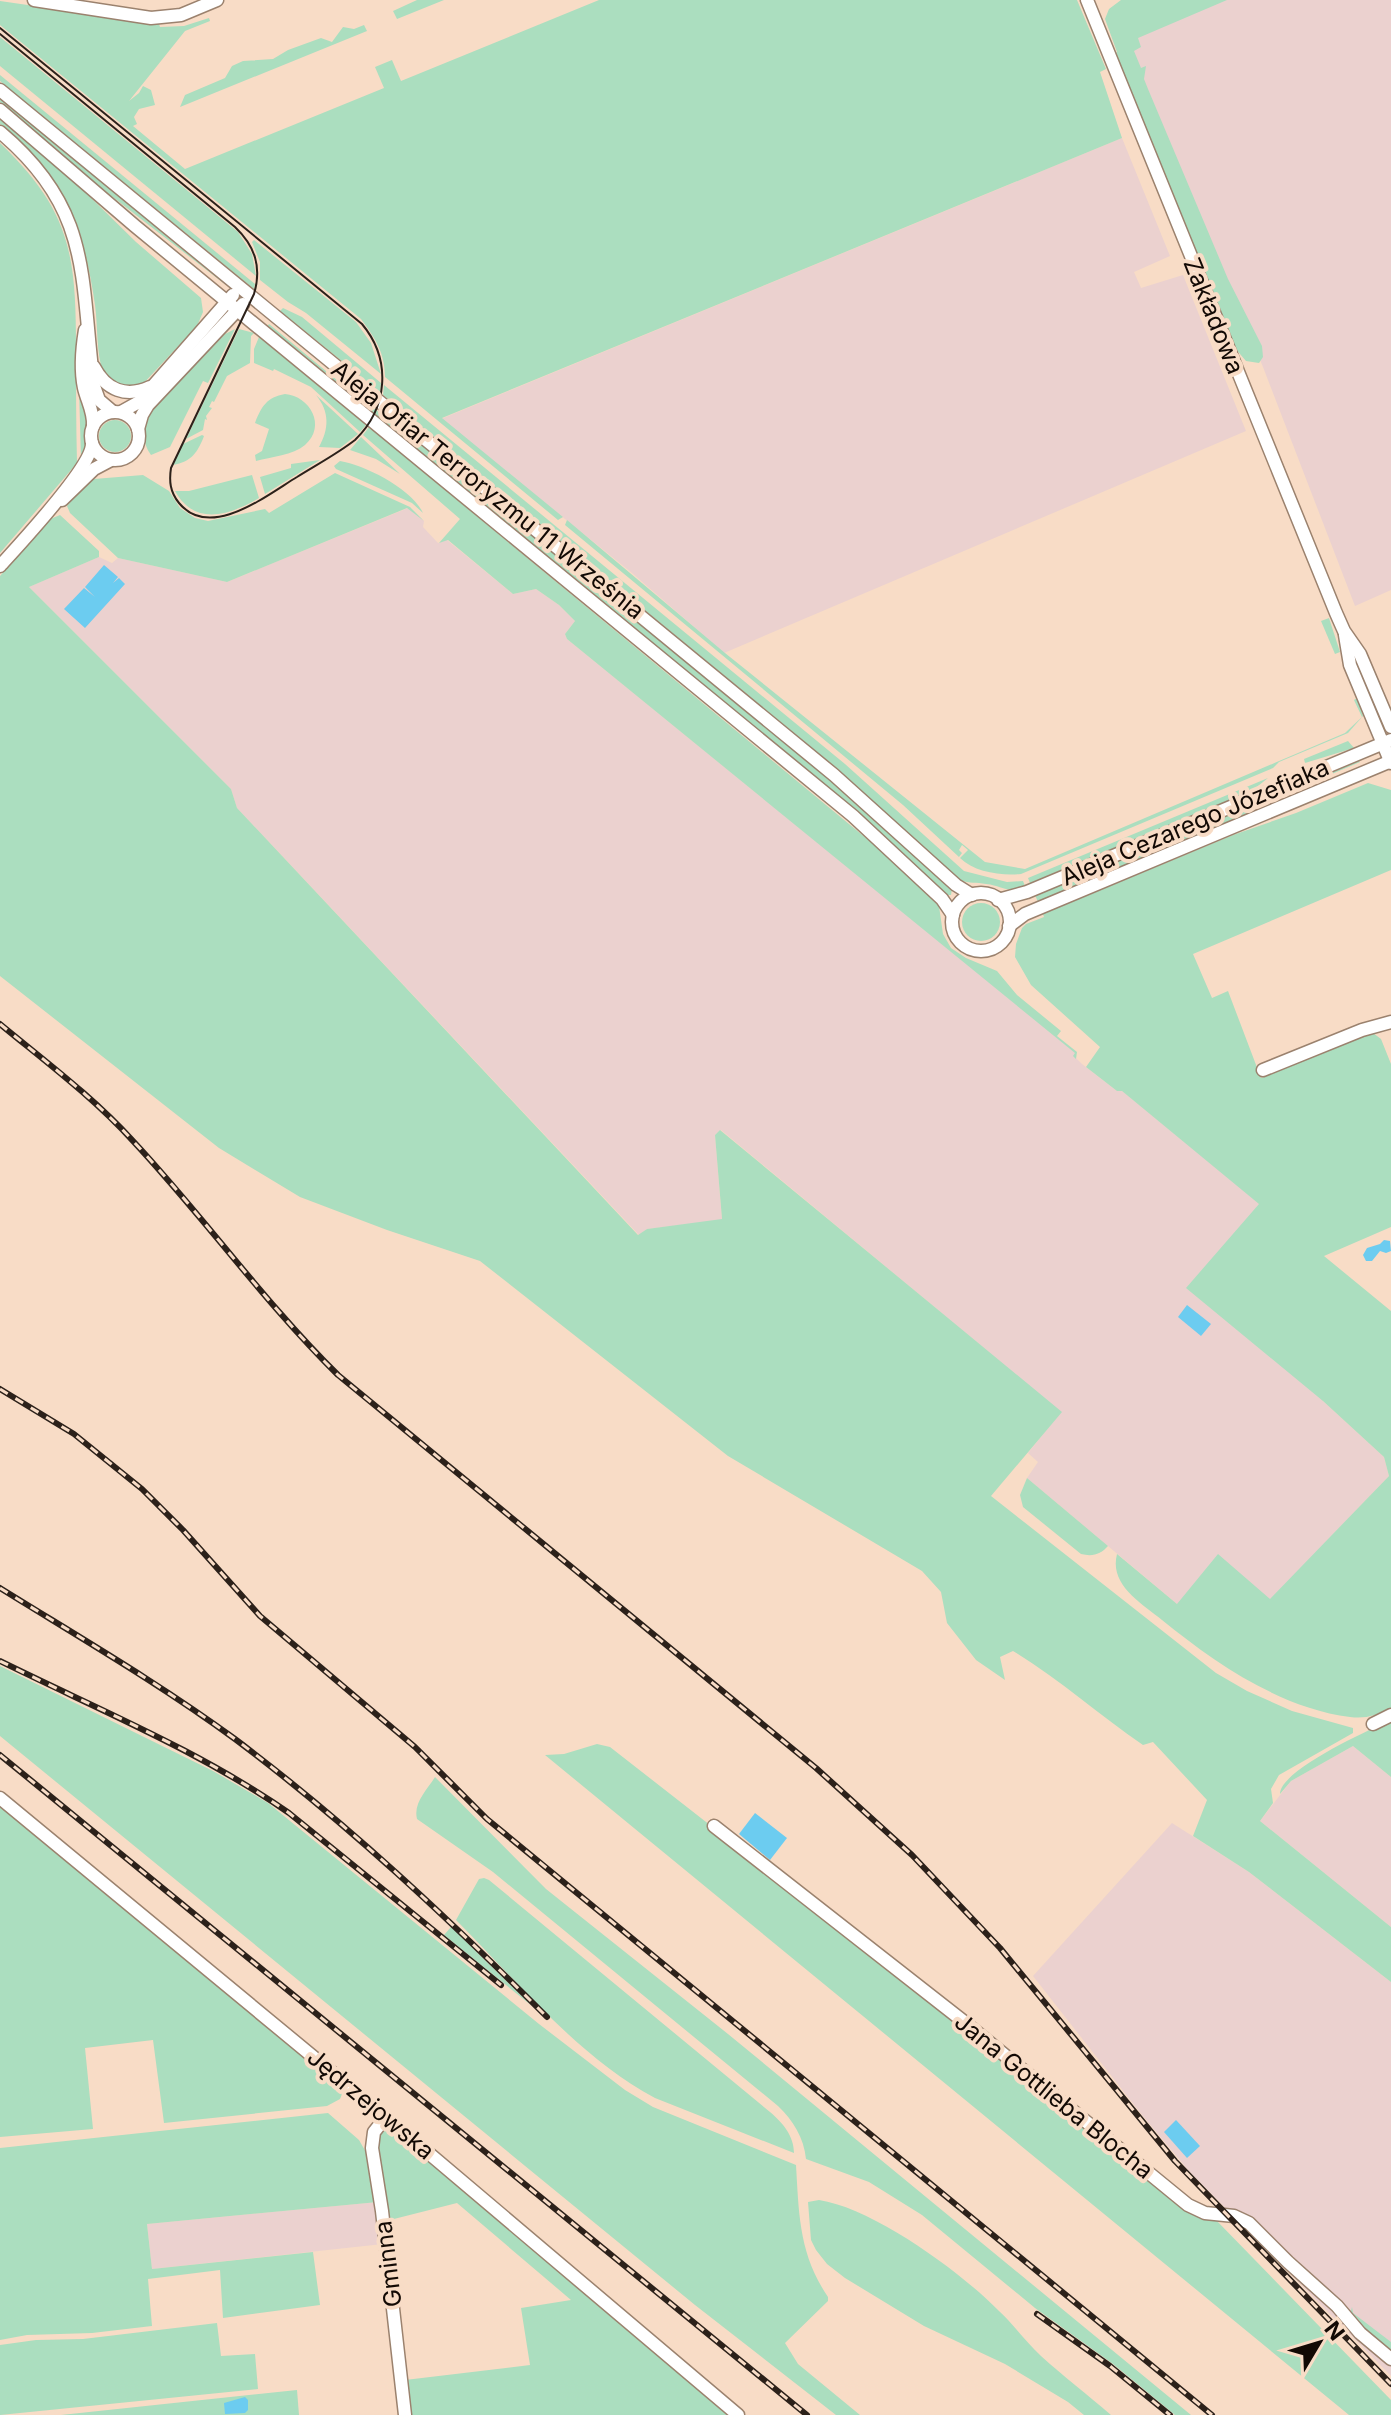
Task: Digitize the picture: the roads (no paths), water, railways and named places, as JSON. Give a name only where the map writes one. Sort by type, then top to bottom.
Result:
[{"type":"street","points":[[34,0],[151,18],[181,15],[217,0]]},
{"type":"street","name":"Zakładowa","points":[[1087,0],[1344,631],[1350,665],[1387,741],[1391,762]]},
{"type":"street","name":"Aleja Ofiar Terroryzmu 11 Września","points":[[0,90],[834,775],[956,885],[972,895]]},
{"type":"street","name":"Aleja Ofiar Terroryzmu 11 Września","points":[[0,110],[227,301],[853,816],[942,899],[953,915]]},
{"type":"street","points":[[0,132],[39,170],[67,217],[82,267],[96,393],[103,405],[129,416],[140,437],[127,457],[111,460],[94,469],[50,510]]},
{"type":"street","points":[[93,427],[98,419],[139,402],[227,301],[246,291]]},
{"type":"street","points":[[138,429],[148,405],[238,310],[246,291]]},
{"type":"street","points":[[0,566],[50,510],[91,454],[93,415],[83,375],[82,346],[86,323]]},
{"type":"street","points":[[92,362],[104,382],[118,391],[135,392],[150,387]]},
{"type":"street","points":[[92,443],[97,451],[111,460]]},
{"type":"street","name":"Zakładowa","points":[[1344,631],[1360,654],[1391,727]]},
{"type":"street","name":"Aleja Cezarego Józefiaka","points":[[998,900],[1033,890],[1387,741]]},
{"type":"street","name":"Aleja Cezarego Józefiaka","points":[[1009,926],[1025,914],[1391,762]]},
{"type":"street","points":[[983,894],[998,900],[1008,913],[1009,926],[1000,943],[980,951],[959,941],[953,932],[953,915],[963,899],[983,894]]},
{"type":"street","points":[[1263,1070],[1362,1030],[1391,1022]]},
{"type":"street","points":[[1373,1724],[1391,1715]]},
{"type":"street","name":"Jędrzejowska","points":[[0,1798],[386,2117],[738,2415]]},
{"type":"street","name":"Jana Gottlieba Blocha","points":[[714,1826],[963,2021],[1188,2205],[1205,2213],[1234,2216],[1249,2223],[1337,2306],[1360,2333],[1391,2359]]},
{"type":"street","name":"Gminna","points":[[386,2117],[374,2132],[372,2148],[405,2415]]},
{"type":"water","points":[[104,565],[118,577],[113,583],[119,578],[125,584],[85,628],[64,609],[84,588],[95,597],[85,587]]},
{"type":"water","points":[[1384,1240],[1390,1241],[1391,1251],[1380,1251],[1372,1261],[1366,1261],[1363,1255],[1367,1248]]},
{"type":"water","points":[[1187,1305],[1211,1324],[1201,1336],[1178,1317]]},
{"type":"water","points":[[755,1813],[787,1838],[770,1860],[739,1834]]},
{"type":"water","points":[[1176,2120],[1200,2146],[1187,2158],[1164,2132]]},
{"type":"water","points":[[245,2397],[248,2410],[245,2413],[225,2414],[224,2403]]},
{"type":"tram line","points":[[0,28],[362,324],[378,353],[382,384],[374,413],[355,440],[238,511],[206,518],[192,514],[179,503],[171,486],[171,468],[254,294],[257,266],[252,249],[235,227],[0,34]]},
{"type":"railway","points":[[0,1024],[118,1125],[338,1375],[816,1768],[912,1855],[1000,1948],[1175,2161],[1391,2384]]},
{"type":"railway","points":[[0,1389],[74,1434],[142,1489],[260,1616],[415,1747],[487,1819],[1212,2415]]},
{"type":"railway","points":[[0,1588],[178,1699],[277,1771],[396,1872],[547,2017]]},
{"type":"railway","points":[[0,1661],[184,1750],[255,1791],[289,1813],[501,1985]]},
{"type":"railway","points":[[0,1755],[807,2415]]},
{"type":"railway","points":[[1037,2314],[1110,2366],[1170,2415]]}]
